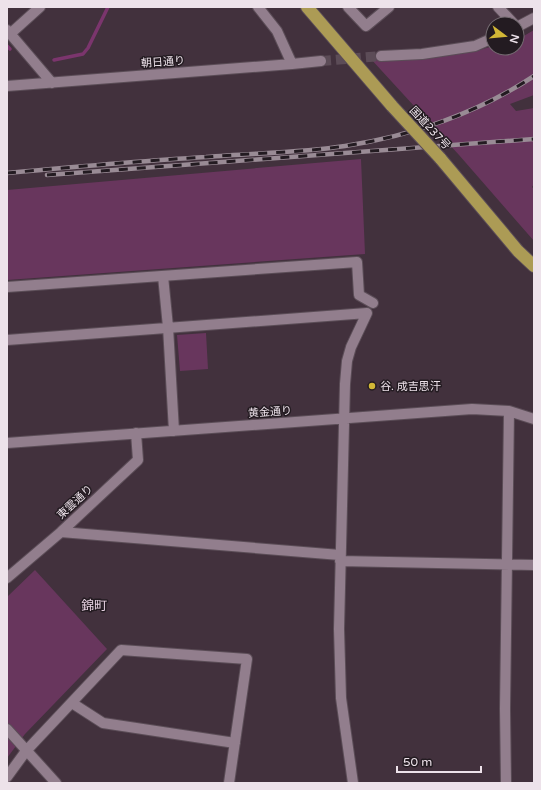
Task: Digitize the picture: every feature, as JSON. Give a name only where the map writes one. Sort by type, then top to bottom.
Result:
[{"type":"highway","name":"国道237号","points":[[307,7],[392,106],[440,158],[518,251],[534,266]]},
{"type":"street","points":[[40,7],[9,32],[52,83]]},
{"type":"street","points":[[258,7],[277,31],[292,64]]},
{"type":"street","points":[[348,7],[366,26],[389,7]]},
{"type":"street","points":[[498,7],[506,16]]},
{"type":"street","points":[[525,23],[534,18]]},
{"type":"street","points":[[381,56],[422,54],[475,46],[485,42]]},
{"type":"street","name":"朝日通り","points":[[7,86],[322,61]]},
{"type":"street","points":[[7,288],[357,262],[359,295],[373,303]]},
{"type":"street","points":[[163,276],[168,327],[174,431]]},
{"type":"street","points":[[7,340],[168,327],[367,314],[351,347],[347,361],[345,384],[339,630],[341,698],[353,783]]},
{"type":"street","name":"黄金通り","points":[[7,443],[472,409],[509,411],[534,419]]},
{"type":"street","points":[[506,783],[506,565],[509,411]]},
{"type":"street","name":"東雲通り","points":[[7,578],[61,532],[138,460],[136,433]]},
{"type":"street","points":[[61,532],[340,558],[534,565]]},
{"type":"street","points":[[7,777],[26,751],[121,650],[247,659],[229,783]]},
{"type":"street","points":[[72,703],[103,723],[235,743]]},
{"type":"street","points":[[7,728],[56,783]]},
{"type":"shaded area","points":[[534,30],[534,95],[510,104],[516,111],[534,108],[534,184],[532,187],[534,189],[534,241],[459,155],[370,58],[476,51],[485,48],[485,56],[525,56],[525,35]]},
{"type":"shaded area","points":[[361,159],[365,254],[7,280],[7,190]]},
{"type":"shaded area","points":[[206,333],[208,369],[180,371],[177,335]]},
{"type":"shaded area","points":[[35,570],[107,649],[25,734],[7,758],[7,597]]},
{"type":"waterway","points":[[54,60],[83,54],[88,48],[108,7]]},
{"type":"waterway","points":[[7,46],[10,49]]},
{"type":"tunnel","points":[[321,61],[381,56]]},
{"type":"railway","points":[[7,173],[156,160],[310,150],[370,142],[419,129],[467,112],[513,89],[534,76]]},
{"type":"railway","points":[[47,175],[534,139]]},
{"type":"place","name":"谷. 成吉思汗","points":[[372,386]]},
{"type":"district","name":"錦町","points":[[94,606]]}]
